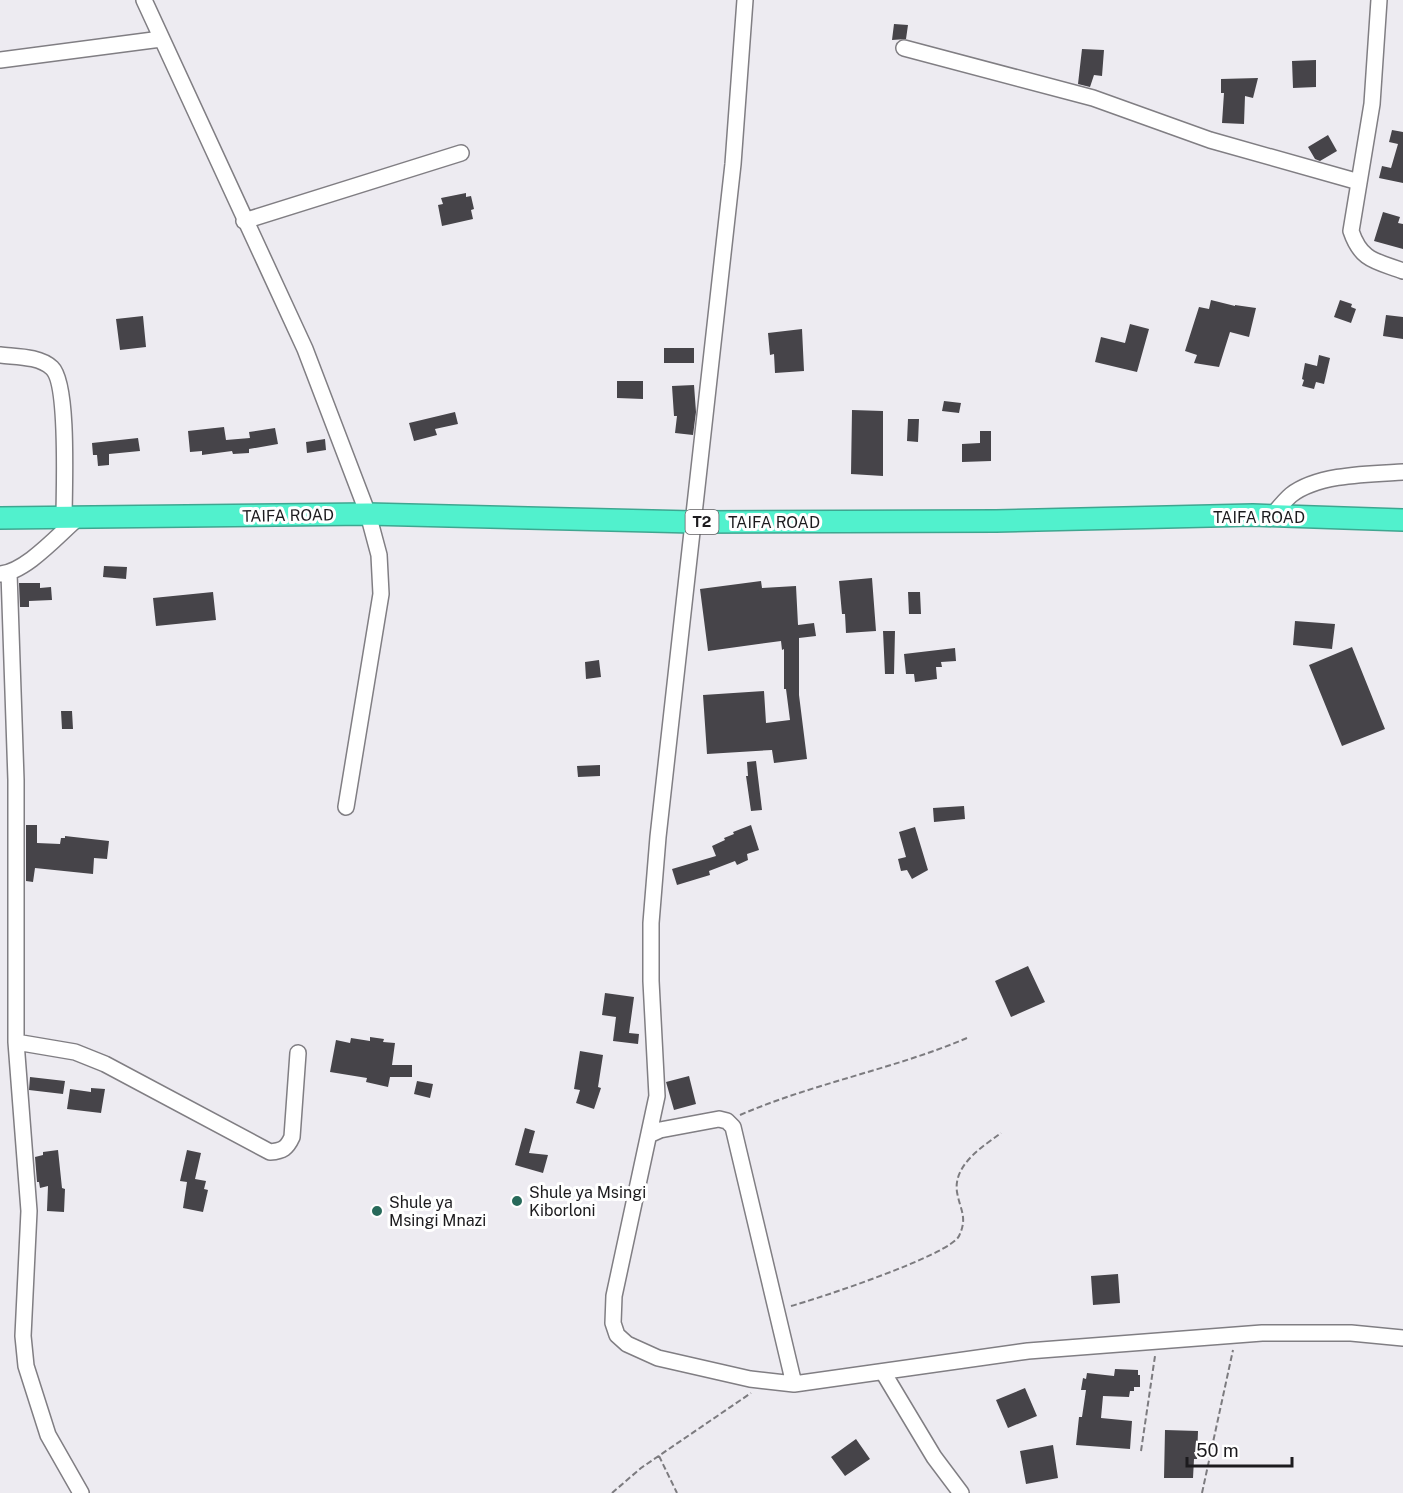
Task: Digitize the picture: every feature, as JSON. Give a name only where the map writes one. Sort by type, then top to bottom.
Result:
[{"type":"highway","name":"TAIFA ROAD","points":[[0,518],[368,514],[693,522],[996,521],[1272,516],[1403,520]]},
{"type":"street","points":[[144,0],[304,349],[368,514],[379,555],[381,594],[346,807]]},
{"type":"street","points":[[745,0],[733,164],[658,837],[652,912],[651,981],[657,1096],[614,1296],[612,1323],[617,1335],[627,1344],[658,1358],[768,1381],[795,1384],[1028,1351],[1157,1341],[1237,1335],[1352,1333],[1403,1338]]},
{"type":"street","points":[[1378,0],[1372,104],[1351,231],[1356,246],[1365,256],[1403,272]]},
{"type":"street","points":[[0,60],[161,39]]},
{"type":"street","points":[[904,48],[1094,98],[1210,140],[1359,182]]},
{"type":"street","points":[[244,220],[461,153]]},
{"type":"street","points":[[0,355],[41,361],[58,374],[61,384],[71,518],[29,561],[5,574],[16,780],[16,1042],[29,1211],[23,1336],[26,1366],[48,1435],[81,1493]]},
{"type":"street","points":[[1272,516],[1290,495],[1307,486],[1360,474],[1403,472]]},
{"type":"street","points":[[16,1042],[75,1052],[105,1064],[270,1152],[281,1151],[288,1147],[292,1137],[298,1053]]},
{"type":"street","points":[[650,1135],[660,1130],[718,1119],[726,1121],[733,1127],[795,1384]]},
{"type":"street","points":[[883,1372],[934,1457],[961,1493]]},
{"type":"path","points":[[726,1121],[790,1095],[904,1061],[968,1038]]},
{"type":"path","points":[[777,1310],[816,1299],[929,1257],[957,1239],[964,1213],[957,1193],[957,1179],[963,1166],[977,1150],[1001,1133]]},
{"type":"path","points":[[1202,1493],[1237,1335]]},
{"type":"path","points":[[1141,1451],[1157,1341]]},
{"type":"path","points":[[612,1493],[659,1456],[768,1381]]},
{"type":"path","points":[[659,1456],[677,1493]]},
{"type":"building","points":[[894,24],[908,25],[906,39],[892,40]]},
{"type":"building","points":[[1082,49],[1104,50],[1102,76],[1094,75],[1090,87],[1078,84]]},
{"type":"building","points":[[1316,60],[1316,87],[1293,88],[1292,61]]},
{"type":"building","points":[[1258,78],[1253,98],[1245,96],[1244,124],[1222,123],[1224,93],[1221,93],[1221,79]]},
{"type":"building","points":[[1392,130],[1403,132],[1403,183],[1379,178],[1382,166],[1391,168],[1398,144],[1389,142]]},
{"type":"building","points":[[1328,135],[1337,151],[1320,161],[1315,159],[1308,147]]},
{"type":"building","points":[[466,193],[466,197],[471,196],[474,209],[471,210],[473,219],[442,226],[438,205],[443,204],[441,198]]},
{"type":"building","points":[[1383,212],[1400,217],[1398,223],[1403,224],[1403,249],[1374,241]]},
{"type":"building","points":[[1211,300],[1256,308],[1249,337],[1230,332],[1219,367],[1194,363],[1197,355],[1185,351],[1199,307],[1209,309]]},
{"type":"building","points":[[1340,300],[1352,304],[1351,307],[1356,309],[1351,323],[1334,317]]},
{"type":"building","points":[[1386,315],[1403,317],[1403,339],[1383,336]]},
{"type":"building","points":[[143,316],[146,347],[120,350],[116,319]]},
{"type":"building","points":[[1130,324],[1149,329],[1137,372],[1095,362],[1101,337],[1125,343]]},
{"type":"building","points":[[802,329],[804,371],[775,373],[774,354],[770,355],[768,333]]},
{"type":"building","points":[[664,348],[694,348],[694,363],[664,363]]},
{"type":"building","points":[[1319,355],[1330,358],[1324,384],[1316,382],[1314,389],[1302,386],[1305,363],[1317,366]]},
{"type":"building","points":[[617,381],[643,381],[643,399],[617,398]]},
{"type":"building","points":[[694,385],[696,412],[693,435],[675,433],[677,416],[674,416],[672,386]]},
{"type":"building","points":[[944,401],[961,403],[959,413],[942,411]]},
{"type":"building","points":[[852,410],[883,411],[883,476],[851,474]]},
{"type":"building","points":[[455,412],[458,424],[435,429],[437,435],[414,441],[409,423]]},
{"type":"building","points":[[908,419],[919,419],[918,442],[907,441]]},
{"type":"building","points":[[224,427],[226,440],[250,438],[249,432],[275,428],[278,444],[249,449],[249,453],[233,454],[232,451],[202,455],[202,451],[190,452],[188,431]]},
{"type":"building","points":[[980,431],[991,431],[991,461],[962,462],[962,444],[980,443]]},
{"type":"building","points":[[138,438],[140,451],[109,454],[109,465],[98,466],[97,455],[93,455],[92,443]]},
{"type":"building","points":[[325,439],[326,450],[307,453],[306,442]]},
{"type":"building","points":[[104,566],[127,567],[126,579],[103,577]]},
{"type":"building","points":[[872,578],[876,631],[846,633],[839,581]]},
{"type":"building","points":[[761,581],[762,588],[796,586],[798,625],[814,623],[816,636],[799,638],[799,695],[807,759],[774,763],[772,750],[707,754],[703,695],[764,691],[766,723],[790,720],[786,689],[784,689],[784,649],[782,650],[781,641],[708,651],[700,589]]},
{"type":"building","points":[[19,583],[40,583],[40,588],[51,587],[52,600],[29,601],[29,607],[20,607]]},
{"type":"building","points":[[213,592],[216,620],[156,626],[153,598]]},
{"type":"building","points":[[908,592],[920,592],[921,614],[909,614]]},
{"type":"building","points":[[1295,621],[1335,624],[1332,649],[1293,645]]},
{"type":"building","points":[[883,631],[895,631],[894,674],[885,674]]},
{"type":"building","points":[[1352,647],[1385,729],[1342,746],[1309,665]]},
{"type":"building","points":[[955,648],[956,661],[941,662],[942,667],[936,667],[937,679],[915,682],[914,674],[906,674],[904,654]]},
{"type":"building","points":[[599,660],[601,677],[586,679],[585,662]]},
{"type":"building","points":[[61,711],[72,711],[73,729],[62,729]]},
{"type":"building","points":[[756,761],[762,810],[751,811],[746,776],[748,776],[747,762]]},
{"type":"building","points":[[600,765],[600,776],[578,777],[577,766]]},
{"type":"building","points":[[964,806],[965,819],[934,822],[933,808]]},
{"type":"building","points":[[26,825],[37,825],[37,843],[60,844],[61,838],[65,836],[109,841],[107,859],[94,858],[93,874],[35,868],[33,882],[26,881]]},
{"type":"building","points":[[751,825],[759,850],[747,854],[748,860],[737,865],[735,861],[709,871],[710,875],[677,885],[672,869],[716,856],[712,846],[734,834],[733,832]]},
{"type":"building","points":[[915,827],[928,870],[912,879],[907,870],[901,871],[898,859],[906,857],[899,832]]},
{"type":"building","points":[[1028,966],[1045,1002],[1011,1017],[995,981]]},
{"type":"building","points":[[605,993],[634,997],[629,1033],[639,1034],[638,1044],[613,1041],[616,1017],[602,1015]]},
{"type":"building","points":[[370,1037],[384,1039],[383,1042],[395,1043],[392,1065],[412,1065],[412,1077],[390,1077],[388,1087],[366,1082],[367,1078],[330,1072],[336,1040],[350,1043],[351,1038],[370,1041]]},
{"type":"building","points":[[580,1051],[603,1055],[598,1087],[601,1088],[594,1109],[576,1103],[580,1090],[574,1089]]},
{"type":"building","points":[[689,1076],[696,1104],[674,1110],[666,1082]]},
{"type":"building","points":[[30,1077],[65,1081],[63,1094],[29,1090]]},
{"type":"building","points":[[417,1081],[433,1084],[430,1098],[414,1094]]},
{"type":"building","points":[[91,1088],[105,1089],[101,1113],[67,1109],[70,1089],[91,1092]]},
{"type":"building","points":[[525,1128],[535,1131],[529,1153],[548,1155],[543,1173],[515,1165]]},
{"type":"building","points":[[58,1150],[62,1188],[65,1189],[64,1212],[47,1211],[48,1186],[40,1188],[37,1182],[35,1157],[43,1155],[43,1152]]},
{"type":"building","points":[[187,1150],[201,1153],[195,1179],[206,1181],[204,1189],[208,1190],[203,1212],[183,1208],[187,1182],[180,1181]]},
{"type":"building","points":[[1118,1274],[1120,1303],[1093,1305],[1091,1276]]},
{"type":"building","points":[[1115,1369],[1138,1370],[1138,1375],[1140,1375],[1140,1387],[1134,1387],[1129,1397],[1103,1396],[1101,1418],[1132,1421],[1130,1449],[1076,1445],[1079,1417],[1082,1417],[1086,1390],[1081,1390],[1083,1378],[1086,1379],[1087,1373],[1114,1376]]},
{"type":"building","points":[[1025,1388],[1037,1416],[1008,1428],[996,1400]]},
{"type":"building","points":[[1165,1430],[1198,1431],[1197,1459],[1194,1459],[1193,1478],[1164,1478]]},
{"type":"building","points":[[856,1439],[870,1459],[845,1476],[831,1457]]},
{"type":"building","points":[[1053,1445],[1058,1478],[1026,1484],[1020,1451]]},
{"type":"place","name":"Shule ya Msingi Kiborloni","points":[[517,1201]]},
{"type":"place","name":"Shule ya Msingi Mnazi","points":[[377,1211]]}]
